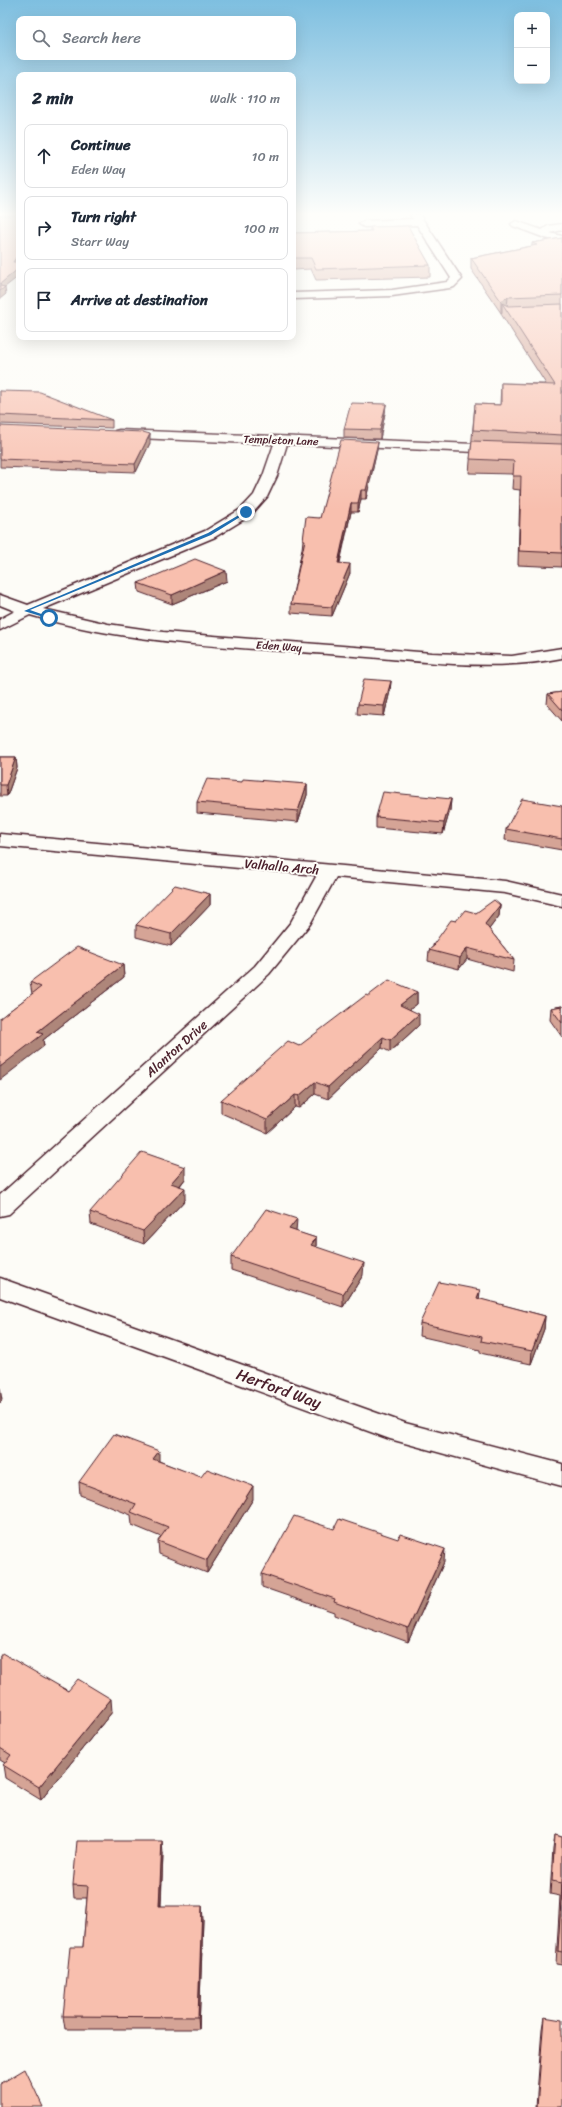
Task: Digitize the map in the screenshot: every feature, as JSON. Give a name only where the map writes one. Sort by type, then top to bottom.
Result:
[{"type":"street","name":"Templeton Lane","points":[[110,433],[515,450]]},
{"type":"street","points":[[0,625],[26,611],[210,534],[246,512],[260,497],[270,476],[282,440]]},
{"type":"street","name":"Eden Way","points":[[0,600],[26,611],[85,626],[165,637],[478,661],[528,659],[562,654]]},
{"type":"street","name":"Valhalla Arch","points":[[0,840],[505,887],[562,900]]},
{"type":"street","name":"Alanton Drive","points":[[0,1208],[262,970],[300,924],[330,870]]},
{"type":"street","name":"Herford Way","points":[[0,1287],[400,1432],[562,1474]]},
{"type":"building","points":[[509,313],[562,313],[562,435],[473,430],[475,404],[501,405],[501,383],[555,385]]},
{"type":"building","points":[[0,391],[40,392],[112,420],[0,415]]},
{"type":"building","points":[[351,403],[386,404],[380,430],[344,429]]},
{"type":"building","points":[[0,426],[143,432],[150,434],[135,464],[0,459]]},
{"type":"building","points":[[341,440],[378,442],[366,490],[361,490],[358,503],[351,503],[338,563],[350,564],[332,607],[291,604],[305,540],[303,540],[306,517],[320,518]]},
{"type":"building","points":[[472,441],[562,444],[562,553],[519,551],[521,476],[513,476],[514,461],[470,459]]},
{"type":"building","points":[[195,559],[226,571],[172,595],[138,583]]},
{"type":"building","points":[[364,679],[391,681],[384,706],[358,704]]},
{"type":"building","points":[[562,692],[562,710],[548,694]]},
{"type":"building","points":[[0,757],[16,757],[6,785],[0,785]]},
{"type":"building","points":[[207,779],[242,782],[243,779],[307,784],[298,811],[197,802]]},
{"type":"building","points":[[383,792],[451,799],[444,823],[376,817]]},
{"type":"building","points":[[522,799],[562,806],[562,839],[506,829]]},
{"type":"building","points":[[175,885],[210,894],[171,934],[136,925]]},
{"type":"building","points":[[494,900],[500,905],[485,924],[514,960],[467,948],[460,958],[429,950],[435,945],[433,945],[451,920],[456,921],[465,910],[476,913]]},
{"type":"building","points":[[77,947],[123,965],[37,1032],[43,1034],[0,1067],[0,1018],[41,987],[30,982]]},
{"type":"building","points":[[389,980],[417,992],[400,1005],[419,1014],[390,1040],[383,1037],[328,1087],[315,1082],[299,1096],[295,1095],[267,1120],[221,1100],[288,1041],[299,1046],[366,995],[368,996]]},
{"type":"building","points":[[562,1006],[562,1023],[551,1008]]},
{"type":"building","points":[[142,1152],[185,1167],[171,1183],[185,1188],[143,1231],[90,1212]]},
{"type":"building","points":[[266,1209],[297,1219],[289,1229],[316,1238],[311,1245],[364,1263],[343,1294],[231,1257]]},
{"type":"building","points":[[439,1282],[480,1290],[477,1298],[545,1316],[532,1351],[481,1341],[482,1337],[420,1323]]},
{"type":"building","points":[[114,1434],[159,1451],[153,1459],[201,1477],[207,1469],[253,1486],[207,1560],[158,1541],[168,1527],[131,1512],[136,1504],[79,1482]]},
{"type":"building","points":[[294,1516],[334,1529],[339,1519],[398,1539],[400,1534],[445,1549],[408,1629],[334,1602],[335,1599],[262,1574]]},
{"type":"building","points":[[2,1653],[68,1691],[78,1679],[111,1699],[39,1787],[3,1765],[11,1755],[0,1748],[0,1656]]},
{"type":"building","points":[[555,1835],[562,1837],[562,1883],[552,1881]]},
{"type":"building","points":[[77,1841],[162,1841],[159,1906],[202,1906],[198,2017],[63,2016],[70,1947],[83,1947],[88,1886],[73,1885]]},
{"type":"building","points":[[562,1884],[562,1952],[558,1951]]},
{"type":"building","points":[[544,2017],[562,2020],[562,2107],[537,2107]]},
{"type":"building","points":[[25,2069],[43,2107],[0,2107],[0,2084]]},
{"type":"route","points":[[49,618],[26,611],[210,534],[246,512]]}]
